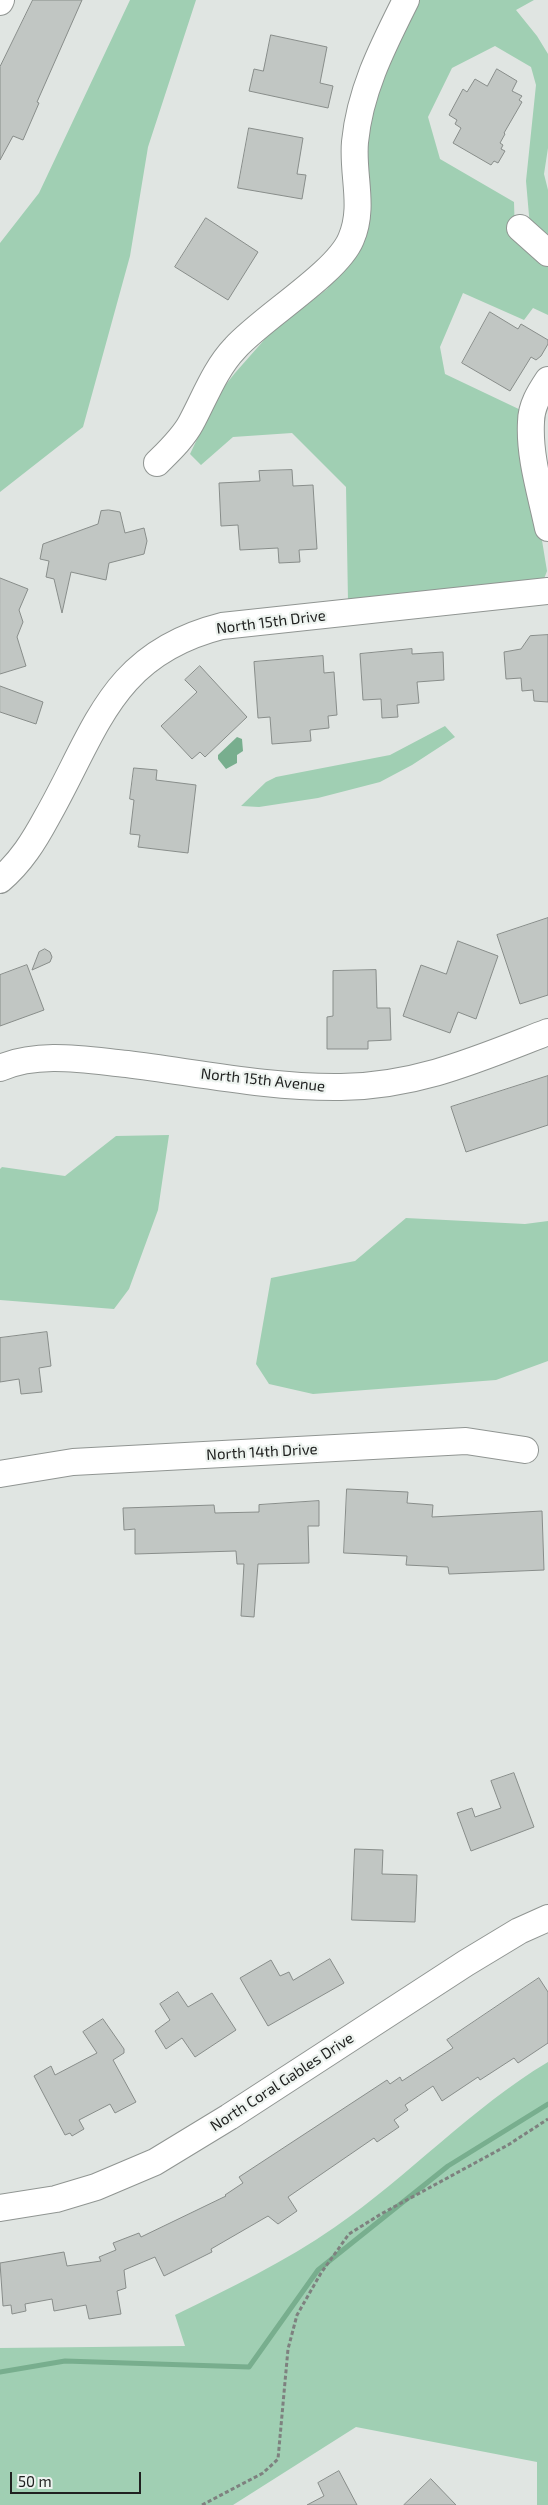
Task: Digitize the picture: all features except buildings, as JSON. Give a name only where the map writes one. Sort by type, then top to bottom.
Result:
[{"type":"street","points":[[157,463],[190,424],[203,396],[234,349],[261,322],[338,260],[350,242],[358,221],[359,201],[355,144],[360,105],[370,74],[406,0]]},
{"type":"street","points":[[520,228],[548,253]]},
{"type":"street","points":[[548,380],[537,397],[530,421],[533,453],[548,528]]},
{"type":"street","name":"North 15th Drive","points":[[0,880],[15,867],[30,848],[69,778],[101,712],[134,671],[170,645],[200,632],[222,626],[548,591]]},
{"type":"street","name":"North 15th Avenue","points":[[0,1068],[27,1061],[73,1058],[289,1085],[342,1087],[426,1077],[548,1032]]},
{"type":"street","name":"North 14th Drive","points":[[0,1474],[73,1462],[466,1441],[525,1450]]},
{"type":"street","name":"North Coral Gables Drive","points":[[0,2208],[56,2199],[96,2187],[155,2162],[229,2117],[466,1963],[519,1931],[548,1918]]},
{"type":"path","points":[[202,2505],[263,2473],[278,2459],[288,2349],[297,2315],[322,2273],[349,2234],[381,2214],[508,2145],[548,2119]]},
{"type":"shaded area","points":[[130,0],[196,0],[148,147],[130,256],[83,427],[0,492],[0,243],[39,193]]},
{"type":"shaded area","points":[[420,0],[534,0],[516,10],[537,36],[548,54],[548,148],[544,174],[548,190],[548,241],[530,227],[526,181],[536,85],[531,67],[495,46],[452,68],[428,117],[440,159],[514,202],[515,236],[548,262],[548,315],[533,308],[524,320],[463,293],[440,347],[445,374],[525,412],[523,424],[547,571],[544,579],[348,601],[346,487],[292,433],[233,437],[201,465],[190,454],[219,393],[235,373],[272,331],[327,289],[357,246],[366,130],[388,58]]},
{"type":"shaded area","points":[[445,726],[455,737],[412,765],[380,782],[318,798],[259,807],[241,806],[266,782],[276,777],[390,755]]},
{"type":"shaded area","points":[[237,737],[242,739],[243,751],[237,755],[237,763],[226,769],[218,759],[218,755]]},
{"type":"shaded area","points":[[169,1135],[158,1210],[129,1289],[114,1309],[0,1300],[0,1169],[2,1167],[65,1176],[116,1136]]},
{"type":"shaded area","points":[[406,1218],[525,1224],[548,1221],[548,1361],[496,1380],[313,1394],[269,1384],[256,1364],[271,1278],[355,1261]]},
{"type":"shaded area","points":[[548,2062],[548,2505],[537,2505],[537,2462],[356,2427],[233,2505],[0,2505],[0,2348],[185,2346],[175,2315],[237,2285],[316,2240],[389,2186],[493,2100]]},
{"type":"waterway","points":[[0,2372],[65,2361],[249,2367],[318,2270],[448,2166],[548,2104]]}]
